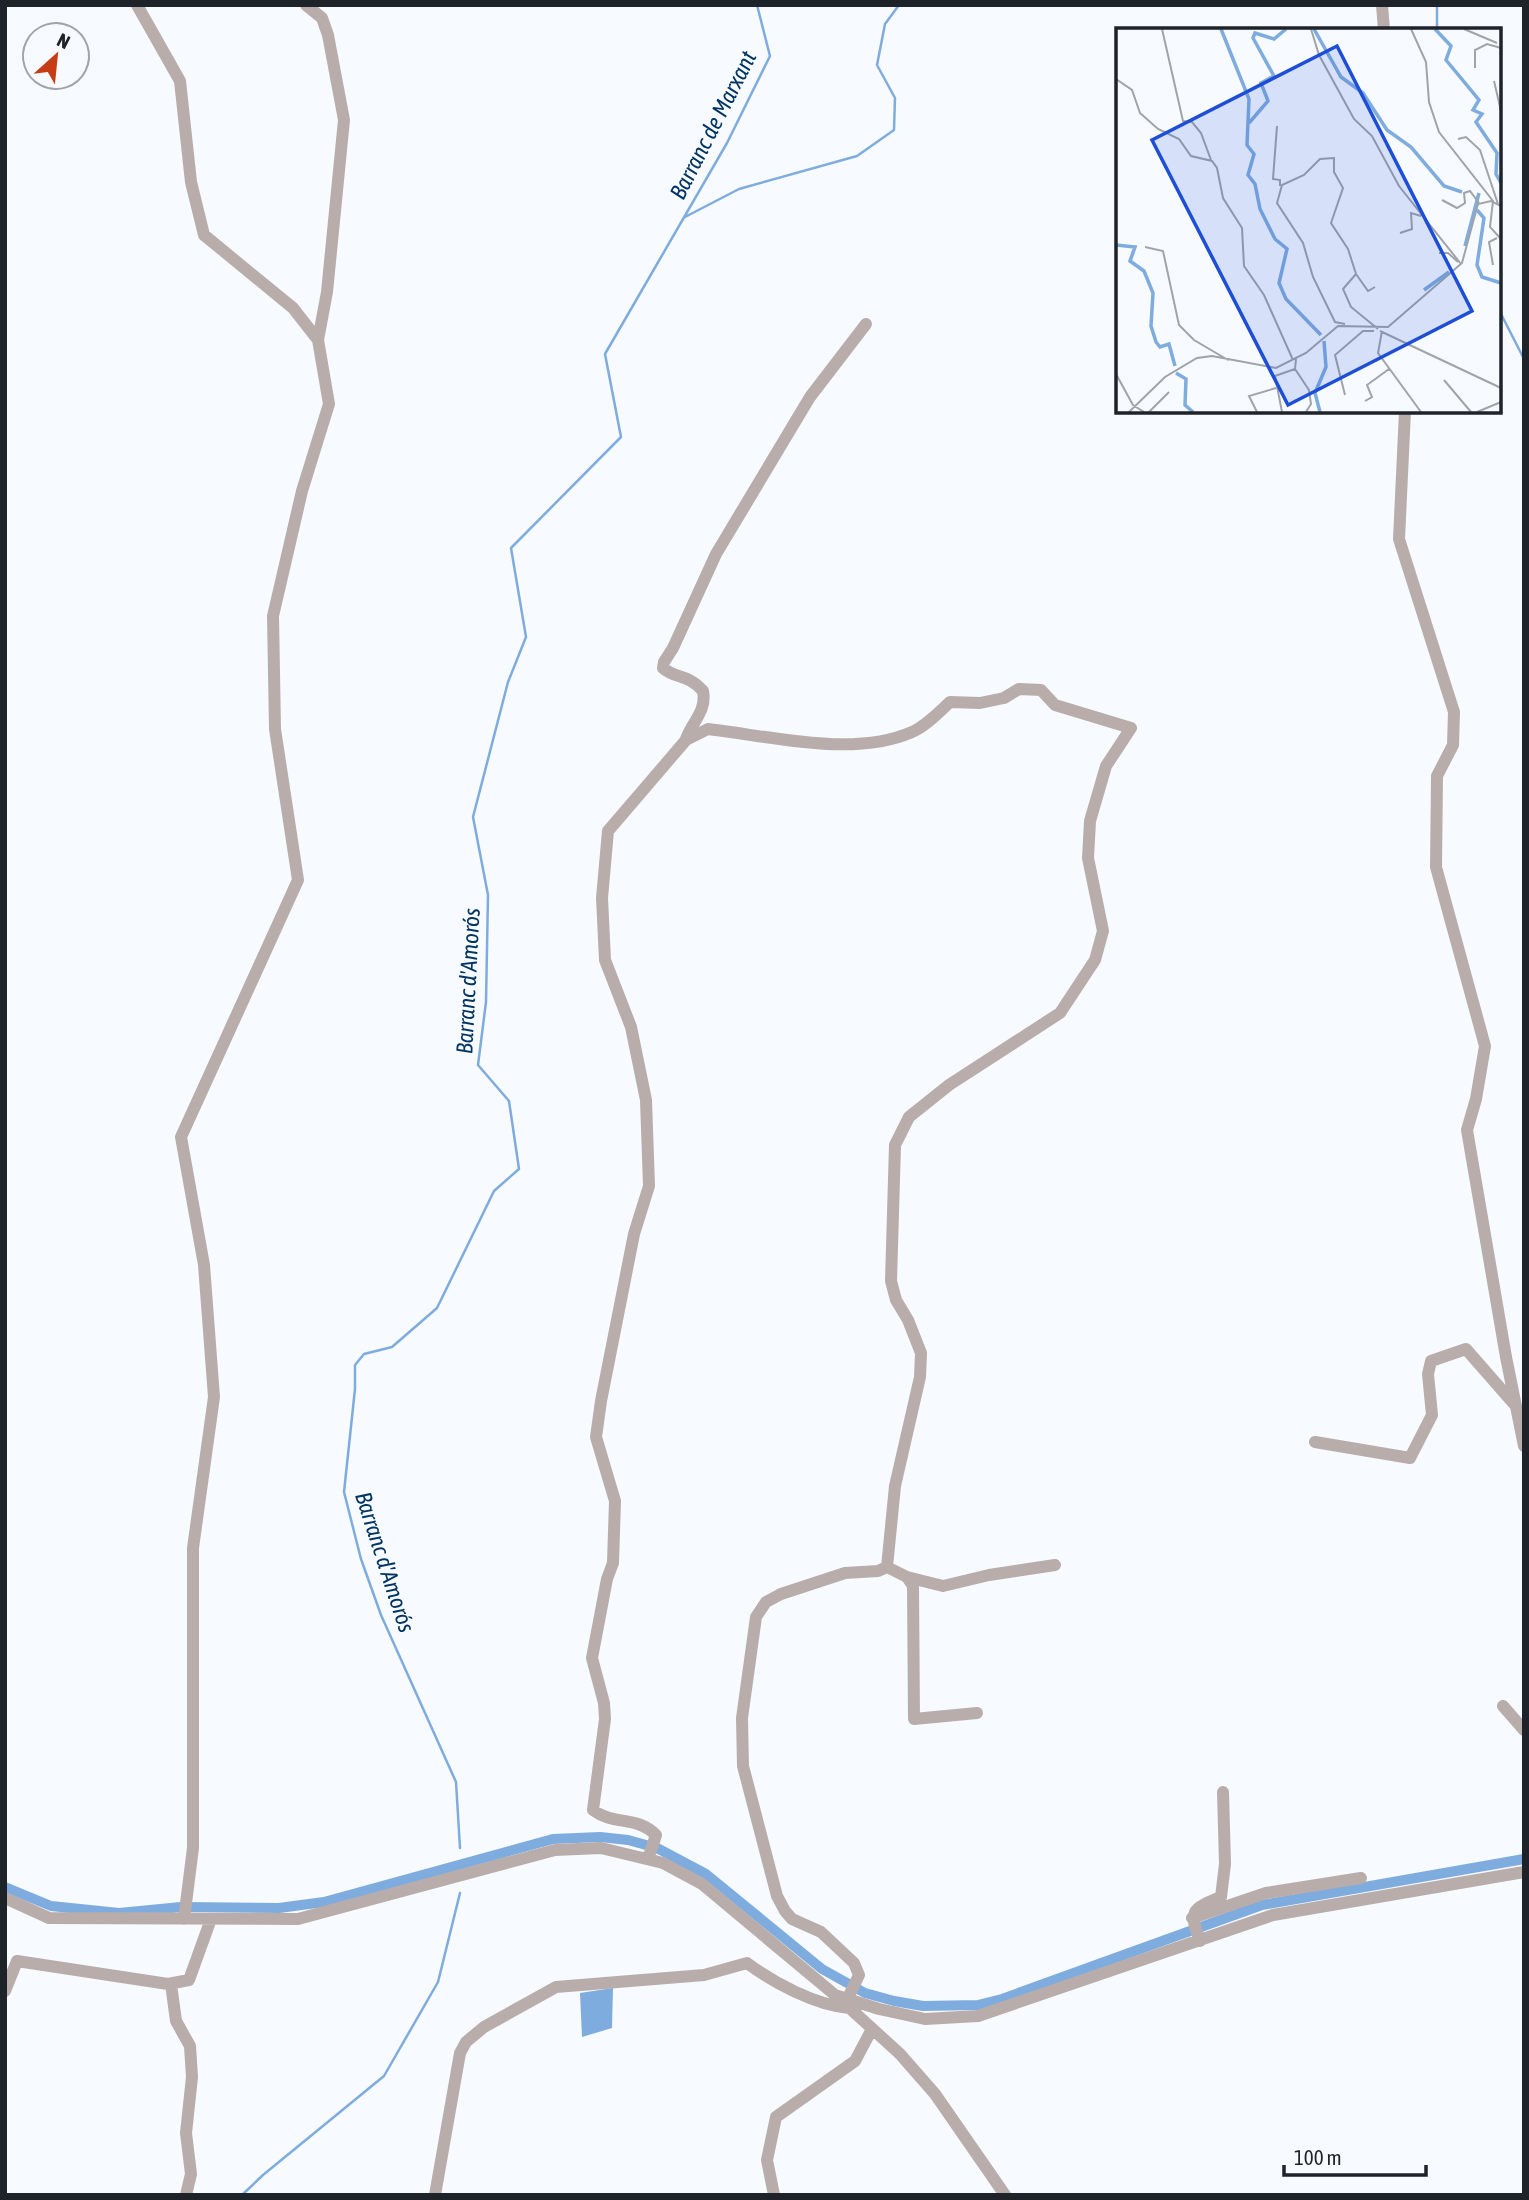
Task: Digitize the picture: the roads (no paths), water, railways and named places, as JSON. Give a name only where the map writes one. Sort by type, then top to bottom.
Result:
[{"type":"street","points":[[137,5],[180,81],[191,182],[204,235],[293,308],[318,340]]},
{"type":"street","points":[[184,1919],[193,1848],[193,1548],[214,1397],[204,1265],[181,1137],[298,880],[275,729],[272,616],[302,491],[329,404],[318,340],[327,292],[344,120],[328,35],[322,18],[306,5]]},
{"type":"street","points":[[1382,5],[1384,28]]},
{"type":"street","points":[[648,1859],[656,1835],[645,1825],[602,1817],[593,1810],[605,1719],[604,1703],[592,1658],[607,1579],[613,1563],[615,1501],[597,1437],[601,1401],[634,1234],[649,1186],[646,1100],[631,1027],[605,960],[602,898],[608,831],[686,740],[701,713],[704,704],[703,691],[687,677],[666,672],[663,668],[716,554],[803,407],[866,324]]},
{"type":"street","points":[[1405,413],[1399,539],[1454,712],[1453,745],[1437,776],[1436,867],[1485,1046],[1476,1099],[1467,1130],[1524,1446]]},
{"type":"street","points":[[686,740],[708,729],[835,744],[882,741],[914,732],[950,702],[981,703],[1004,698],[1019,689],[1041,690],[1055,705],[1131,728],[1106,766],[1090,821],[1088,858],[1103,931],[1095,960],[1060,1013],[949,1085],[909,1118],[895,1145],[891,1281],[896,1300],[908,1320],[921,1353],[920,1377],[895,1486],[887,1567]]},
{"type":"street","points":[[1315,1442],[1410,1458],[1433,1415],[1428,1366],[1431,1362],[1466,1349],[1516,1407]]},
{"type":"street","points":[[887,1567],[907,1577],[943,1586],[989,1575],[1055,1565]]},
{"type":"street","points":[[435,2195],[460,2053],[466,2042],[484,2027],[556,1987],[704,1975],[747,1963],[770,1981],[835,2007],[844,2000],[859,1975],[854,1963],[821,1932],[792,1919],[777,1896],[743,1766],[742,1718],[757,1617],[765,1602],[845,1573],[878,1571],[887,1567]]},
{"type":"street","points":[[907,1577],[913,1586],[914,1719],[976,1713]]},
{"type":"street","points":[[1503,1706],[1524,1730]]},
{"type":"street","points":[[1200,1941],[1192,1919],[1195,1909],[1221,1897],[1224,1864],[1223,1792]]},
{"type":"street","points":[[5,1898],[49,1918],[298,1919],[555,1850],[601,1848],[663,1863],[702,1884],[844,2000],[900,2054],[935,2094],[1004,2195]]},
{"type":"street","points":[[844,2000],[925,2019],[978,2016],[1273,1915],[1524,1872]]},
{"type":"street","points":[[1192,1919],[1266,1894],[1361,1878]]},
{"type":"street","points":[[5,1991],[17,1961],[171,1984],[189,1980],[211,1919]]},
{"type":"street","points":[[171,1984],[176,2021],[190,2046],[191,2057],[187,2133],[191,2174],[186,2195]]},
{"type":"street","points":[[774,2195],[767,2160],[776,2117],[855,2061],[872,2029]]},
{"type":"water","points":[[613,1988],[612,2028],[582,2037],[580,1993]]},
{"type":"waterway","name":"Barranc d'Amorós","points":[[460,1848],[456,1782],[381,1615],[361,1559],[344,1492],[355,1365],[364,1354],[392,1347],[437,1308],[494,1191],[519,1169],[509,1101],[478,1065],[486,1002],[488,895],[473,817],[508,682],[526,637],[511,548],[621,437],[605,354],[727,143],[770,56],[757,5]]},
{"type":"waterway","name":"Barranc de Marxant","points":[[685,217],[739,189],[857,156],[894,130],[895,98],[877,65],[885,24],[899,5]]},
{"type":"waterway","points":[[978,5],[985,5]]},
{"type":"waterway","points":[[1437,5],[1437,28]]},
{"type":"waterway","points":[[1501,314],[1524,359]]},
{"type":"waterway","points":[[5,1887],[51,1906],[119,1913],[181,1907],[279,1908],[324,1902],[553,1839],[600,1837],[628,1840],[657,1848],[706,1874],[822,1969],[865,1993],[923,2006],[978,2005],[1002,1999],[1262,1905],[1524,1859]]},
{"type":"waterway","points":[[242,2195],[384,2076],[438,1982],[460,1893]]}]
